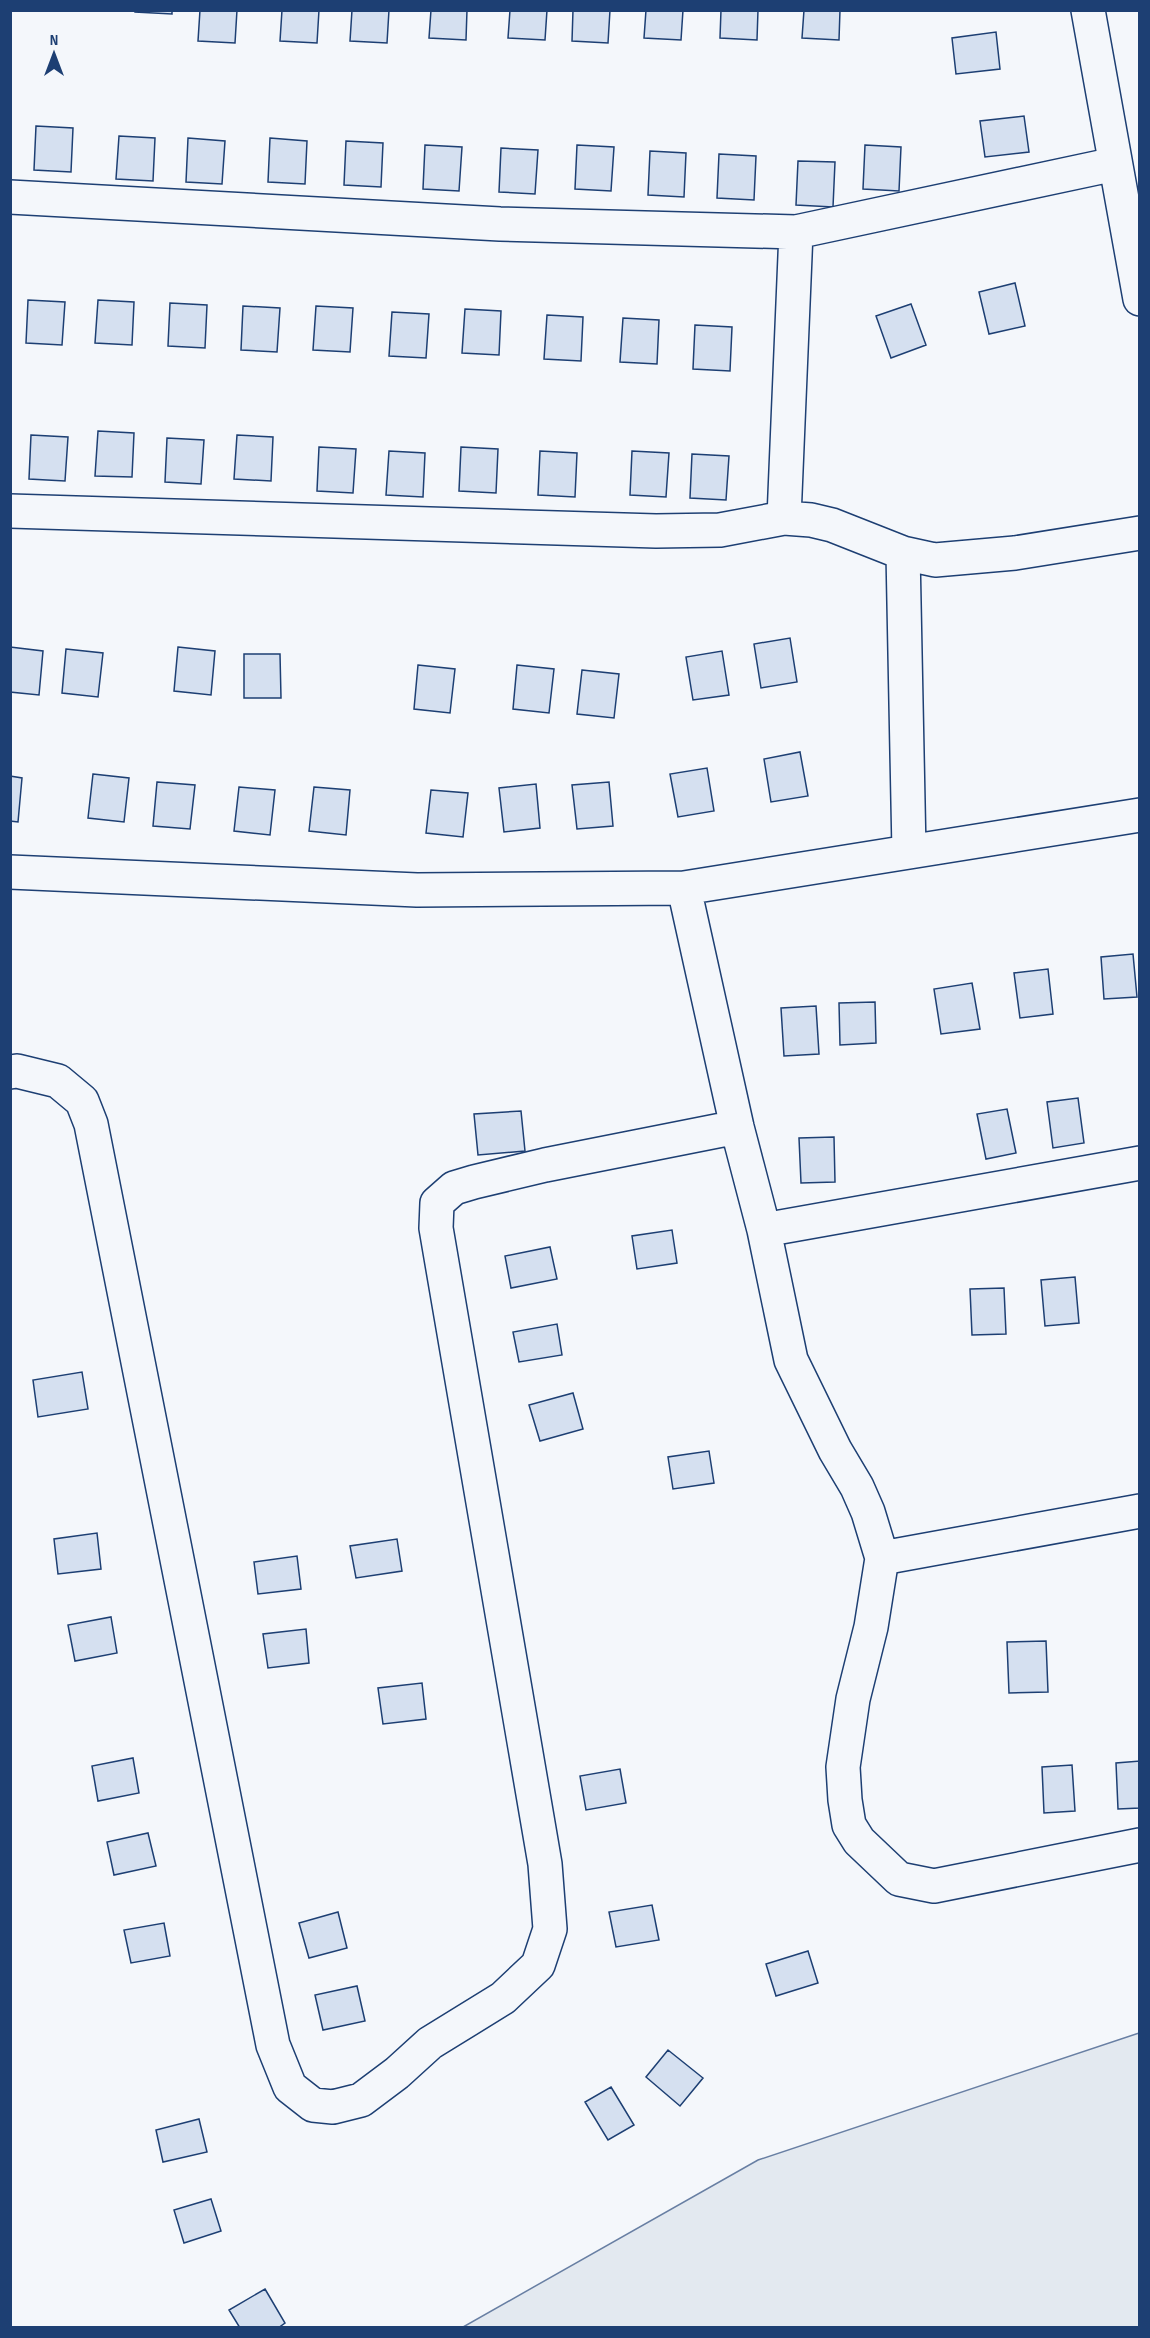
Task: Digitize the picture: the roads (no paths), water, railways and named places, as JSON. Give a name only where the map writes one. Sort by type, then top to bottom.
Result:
[{"type":"street","points":[[1088,10],[1140,299]]},
{"type":"street","points":[[10,197],[500,224],[796,232],[1114,164]]},
{"type":"street","points":[[784,518],[796,232]]},
{"type":"street","points":[[10,511],[656,531],[720,530],[784,518],[811,520],[832,525],[903,553],[935,561],[1015,553],[1140,533]]},
{"type":"street","points":[[903,553],[909,852]]},
{"type":"street","points":[[10,872],[417,890],[684,888],[1140,815]]},
{"type":"street","points":[[684,888],[737,1127],[764,1230],[791,1360],[835,1450],[857,1488],[868,1512],[882,1558],[871,1627],[853,1699],[843,1767],[849,1825],[859,1841],[899,1879],[934,1886],[1140,1845]]},
{"type":"street","points":[[10,1072],[17,1071],[58,1080],[82,1101],[91,1124],[273,2045],[290,2087],[313,2105],[333,2107],[361,2100],[397,2073],[430,2043],[503,1998],[538,1965],[550,1929],[545,1864],[436,1228],[437,1203],[454,1188],[474,1182],[737,1127]]},
{"type":"street","points":[[764,1230],[1140,1163]]},
{"type":"street","points":[[882,1558],[1140,1511]]}]
